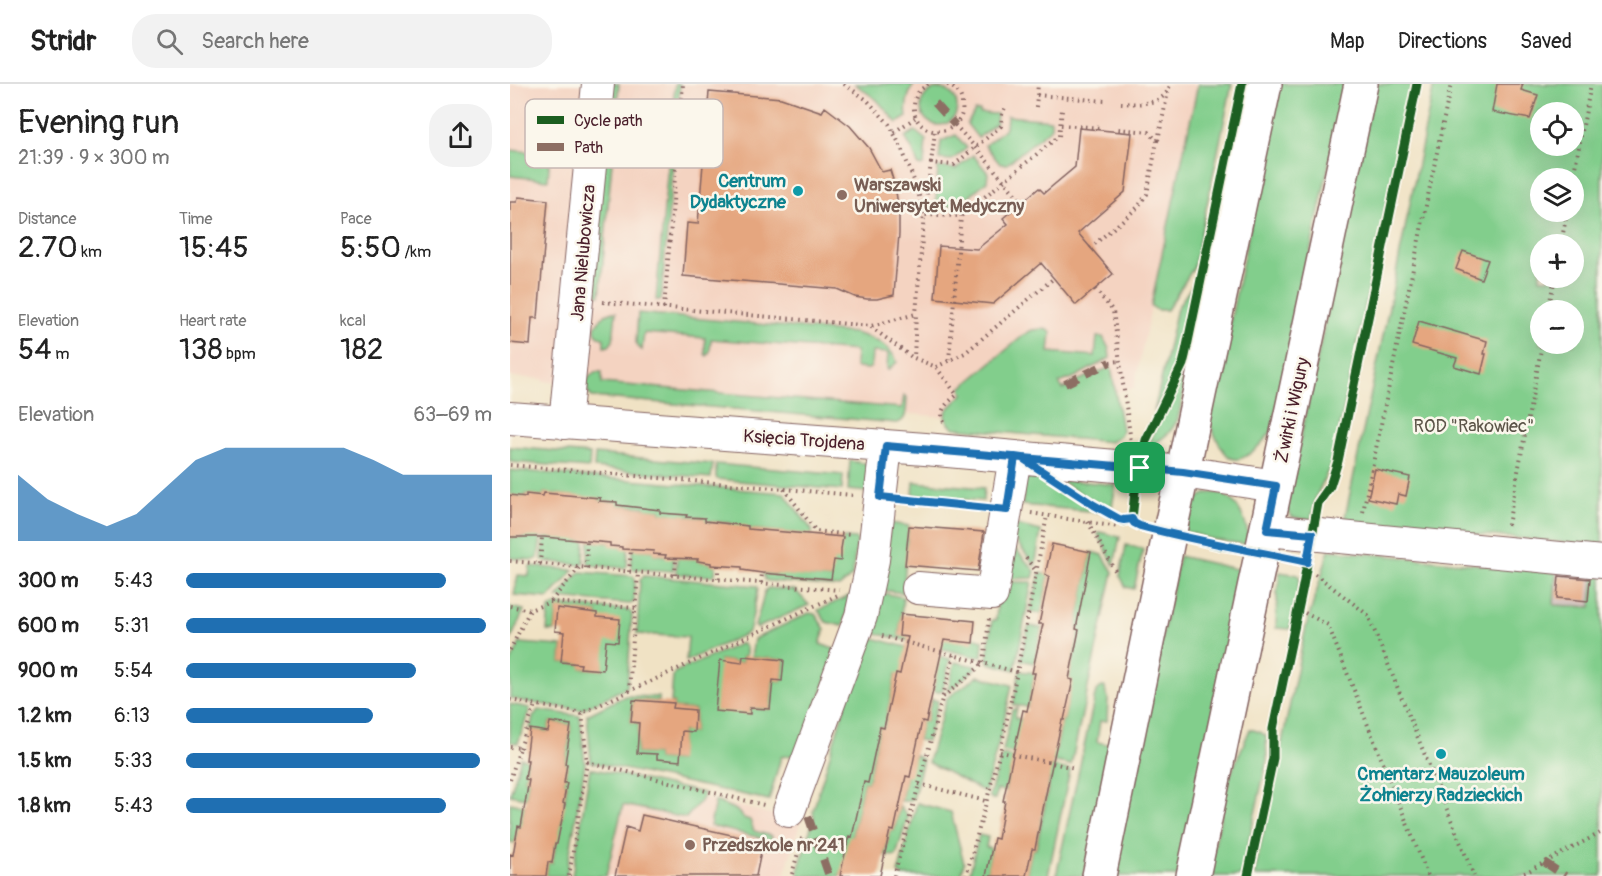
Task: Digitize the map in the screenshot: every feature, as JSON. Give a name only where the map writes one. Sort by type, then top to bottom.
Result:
[{"type":"main road","points":[[1099,876],[1265,84]]},
{"type":"main road","name":"Żwirki i Wigury","points":[[1193,876],[1361,84]]},
{"type":"street","name":"Jana Nielubowicza","points":[[597,99],[598,84]]},
{"type":"street","name":"Jana Nielubowicza","points":[[566,423],[590,168]]},
{"type":"street","name":"Księcia Trojdena","points":[[510,418],[1015,457],[1183,472],[1276,486]]},
{"type":"street","points":[[789,811],[861,616],[873,560],[886,446]]},
{"type":"street","points":[[918,588],[992,594],[1015,457]]},
{"type":"street","points":[[1267,530],[1602,562]]},
{"type":"path","points":[[682,99],[683,84]]},
{"type":"path","points":[[844,84],[867,100],[893,132],[902,147],[924,215]]},
{"type":"path","points":[[928,84],[918,91],[913,104],[915,118],[924,127],[935,132],[955,125],[962,113],[962,99],[954,87],[945,84]]},
{"type":"path","points":[[1036,108],[1038,84]]},
{"type":"path","points":[[1090,248],[1137,208],[1147,194],[1170,84]]},
{"type":"path","points":[[1363,511],[1452,84]]},
{"type":"path","points":[[1575,168],[1591,84]]},
{"type":"path","points":[[1121,103],[1147,104],[1168,91]]},
{"type":"path","points":[[1037,95],[1105,101]]},
{"type":"path","points":[[931,163],[954,165],[1001,126],[1006,105]]},
{"type":"path","points":[[924,215],[961,216],[1059,136],[1062,110]]},
{"type":"path","points":[[893,132],[915,118]]},
{"type":"path","points":[[955,125],[1022,202]]},
{"type":"path","points":[[1061,125],[1102,128]]},
{"type":"path","points":[[1118,129],[1149,132],[1157,141]]},
{"type":"path","points":[[914,358],[924,215],[935,132]]},
{"type":"path","points":[[664,308],[676,168]]},
{"type":"path","points":[[949,361],[961,216]]},
{"type":"path","points":[[936,367],[965,353],[1054,278]]},
{"type":"path","points":[[1095,289],[1113,310],[1132,447]]},
{"type":"path","points":[[593,302],[871,327],[916,314]]},
{"type":"path","points":[[871,327],[914,358],[936,367],[957,394],[942,411],[942,421],[946,426]]},
{"type":"path","points":[[1508,525],[1540,354]]},
{"type":"path","points":[[1110,362],[1120,361]]},
{"type":"path","points":[[510,465],[880,497],[1121,524]]},
{"type":"path","points":[[784,489],[816,531],[859,535]]},
{"type":"path","points":[[1111,514],[1121,524]]},
{"type":"path","points":[[966,876],[1000,752],[1047,516]]},
{"type":"path","points":[[1088,522],[1117,574]]},
{"type":"path","points":[[540,564],[542,537]]},
{"type":"path","points":[[586,568],[587,541]]},
{"type":"path","points":[[628,572],[631,549]]},
{"type":"path","points":[[675,575],[676,558]]},
{"type":"path","points":[[510,561],[849,591],[582,713],[510,700]]},
{"type":"path","points":[[718,565],[718,579]]},
{"type":"path","points":[[550,602],[580,568]]},
{"type":"path","points":[[629,691],[638,573]]},
{"type":"path","points":[[761,583],[762,573]]},
{"type":"path","points":[[1315,574],[1368,615],[1474,876]]},
{"type":"path","points":[[943,698],[984,663],[992,594]]},
{"type":"path","points":[[510,606],[530,610],[550,602],[636,608]]},
{"type":"path","points":[[510,650],[530,610]]},
{"type":"path","points":[[1300,612],[1328,625],[1428,876]]},
{"type":"path","points":[[877,635],[1017,672]]},
{"type":"path","points":[[894,876],[954,655]]},
{"type":"path","points":[[510,780],[535,705]]},
{"type":"path","points":[[569,876],[587,762],[582,713]]},
{"type":"path","points":[[510,747],[520,748]]},
{"type":"path","points":[[1000,752],[1075,768]]},
{"type":"path","points":[[587,762],[808,816],[792,875],[800,876]]},
{"type":"path","points":[[919,783],[986,801]]},
{"type":"path","points":[[1519,876],[1602,832]]},
{"type":"shaded area","name":"Warszawski Uniwersytet Medyczny","points":[[510,84],[1198,84],[1134,388],[1116,392],[1081,430],[510,377]]},
{"type":"shaded area","points":[[1556,572],[1594,575],[1592,607],[1554,605]]},
{"type":"shaded area","name":"Przedszkole nr 241","points":[[596,773],[801,821],[784,876],[581,876]]},
{"type":"green space","points":[[609,84],[619,84],[618,99],[608,99]]},
{"type":"green space","points":[[675,84],[680,84],[679,99],[674,99]]},
{"type":"green space","points":[[855,84],[914,84],[906,108],[907,117],[897,123],[877,100]]},
{"type":"green space","points":[[1198,84],[1232,84],[1194,267],[1167,310],[1157,310],[1151,306]]},
{"type":"green space","points":[[1246,84],[1250,84],[1178,419],[1166,436],[1149,446],[1155,428],[1186,368]]},
{"type":"green space","points":[[1280,84],[1346,84],[1272,431],[1248,455],[1236,459],[1224,452],[1209,422]]},
{"type":"green space","points":[[1375,84],[1412,84],[1333,460],[1316,497],[1311,520],[1292,517],[1286,508]]},
{"type":"green space","name":"ROD \"Rakowiec\"","points":[[1434,84],[1602,84],[1602,546],[1344,522]]},
{"type":"green space","points":[[939,89],[951,95],[957,107],[951,119],[939,125],[927,119],[921,107],[927,95]]},
{"type":"green space","points":[[975,111],[997,114],[996,123],[978,138],[967,124]]},
{"type":"green space","points":[[1007,116],[1051,120],[1051,128],[1007,164],[1000,164],[985,145],[1006,128]]},
{"type":"green space","points":[[915,131],[926,140],[924,164],[921,166],[918,165],[905,137]]},
{"type":"green space","points":[[956,135],[967,148],[952,160],[939,159],[941,141]]},
{"type":"green space","points":[[510,150],[525,152],[525,168],[549,168],[548,180],[510,176]]},
{"type":"green space","points":[[973,155],[988,173],[987,181],[957,206],[938,205],[936,199],[938,167],[956,169]]},
{"type":"green space","points":[[601,168],[611,168],[600,295],[590,295]]},
{"type":"green space","points":[[668,168],[673,168],[661,300],[656,300]]},
{"type":"green space","points":[[1199,275],[1179,365],[1154,412],[1177,308]]},
{"type":"green space","points":[[610,312],[616,312],[613,341],[609,346],[604,347],[604,339],[595,329],[602,318]]},
{"type":"green space","points":[[638,313],[854,333],[873,339],[885,346],[897,362],[888,370],[888,353],[872,352],[871,367],[857,368],[855,365],[856,351],[711,339],[707,356],[705,338],[644,333],[642,350],[636,342]]},
{"type":"green space","points":[[1032,330],[1049,330],[1051,333],[1049,352],[1095,356],[1097,337],[1103,337],[1109,349],[1110,358],[1059,383],[1063,389],[1111,367],[1122,430],[1120,435],[1111,442],[955,428],[950,425],[945,417],[947,410],[963,394],[961,388],[1025,334]]},
{"type":"green space","points":[[602,372],[602,383],[902,408],[904,395],[907,397],[905,417],[897,423],[592,397],[586,386],[590,376]]},
{"type":"green space","points":[[510,447],[590,454],[589,468],[510,462]]},
{"type":"green space","points":[[595,454],[713,464],[711,478],[594,468]]},
{"type":"green space","points":[[850,461],[869,464],[867,492],[848,490]]},
{"type":"green space","points":[[716,464],[843,475],[842,490],[717,479]]},
{"type":"green space","points":[[510,470],[784,493],[812,530],[812,535],[748,529],[731,525],[731,523],[705,521],[704,518],[660,513],[660,510],[644,509],[644,507],[617,505],[616,502],[599,501],[600,499],[544,493],[543,496],[526,494],[526,497],[510,495]]},
{"type":"green space","points":[[1025,477],[1043,479],[1062,491],[1064,489],[1100,512],[1022,505]]},
{"type":"green space","points":[[1057,479],[1116,485],[1111,512]]},
{"type":"green space","points":[[914,482],[984,488],[983,501],[913,495]]},
{"type":"green space","points":[[1208,493],[1226,496],[1239,509],[1250,545],[1215,540],[1184,531],[1193,504]]},
{"type":"green space","points":[[890,523],[909,526],[903,593],[882,590]]},
{"type":"green space","points":[[1013,524],[1041,531],[1035,566],[1011,535]]},
{"type":"green space","points":[[1100,532],[1120,537],[1114,565],[1098,534]]},
{"type":"green space","points":[[525,535],[541,537],[538,558],[534,560],[510,558],[510,539],[512,537],[524,538]]},
{"type":"green space","points":[[544,537],[578,538],[578,540],[585,541],[582,565],[544,561],[542,559]]},
{"type":"green space","points":[[843,538],[857,541],[852,576],[839,587],[765,580],[763,573],[831,579],[828,577],[829,559],[837,558]]},
{"type":"green space","points":[[589,541],[610,543],[628,549],[627,566],[624,568],[590,565],[588,562]]},
{"type":"green space","points":[[1008,541],[1035,571],[1033,578],[1002,579]]},
{"type":"green space","points":[[1126,545],[1143,549],[1134,589],[1126,587],[1120,576]]},
{"type":"green space","points":[[633,549],[654,551],[654,554],[674,558],[673,571],[633,569],[631,566]]},
{"type":"green space","name":"Cmentarz Mauzoleum Żołnierzy Radzieckich","points":[[1329,550],[1556,572],[1554,605],[1591,607],[1594,575],[1602,576],[1602,876],[1254,876],[1306,627]]},
{"type":"green space","points":[[1091,552],[1103,555],[1113,572],[1071,765],[1003,751],[1012,710],[1017,708],[1015,718],[1021,719],[1056,749],[1072,680],[1069,679],[1079,630],[1076,629]]},
{"type":"green space","points":[[1179,556],[1245,571],[1180,876],[1112,876]]},
{"type":"green space","points":[[677,558],[698,559],[698,561],[716,565],[715,574],[712,576],[678,574],[676,572]]},
{"type":"green space","points":[[530,566],[574,570],[549,598],[514,595],[518,575],[529,576]]},
{"type":"green space","points":[[580,572],[633,576],[635,579],[634,602],[630,604],[557,598]]},
{"type":"green space","points":[[1280,572],[1298,575],[1300,579],[1290,629],[1276,628]]},
{"type":"green space","points":[[1040,573],[1049,575],[1041,614],[1030,612]]},
{"type":"green space","points":[[644,576],[757,586],[750,629],[746,634],[686,661],[688,637],[637,634],[640,580]]},
{"type":"green space","points":[[999,582],[1032,582],[1015,670],[989,663],[987,660],[992,620],[996,620]]},
{"type":"green space","points":[[768,588],[795,590],[809,605],[757,628],[755,626],[765,591]]},
{"type":"green space","points":[[882,593],[903,597],[899,636],[973,637],[983,640],[982,656],[977,657],[870,632]]},
{"type":"green space","points":[[851,595],[843,626],[826,622],[818,610]]},
{"type":"green space","points":[[556,605],[628,610],[632,614],[627,687],[581,710],[510,698],[510,664],[520,643],[562,646],[561,662],[581,664],[581,668],[603,670],[597,613],[557,609],[555,631],[547,631],[549,608]]},
{"type":"green space","points":[[510,607],[524,610],[510,641]]},
{"type":"green space","points":[[809,613],[815,614],[825,629],[820,644],[837,650],[799,754],[781,757],[769,800],[591,762],[587,715],[625,696],[659,697],[659,701],[633,700],[631,722],[639,723],[637,753],[657,754],[657,759],[679,761],[682,731],[694,732],[695,710],[673,708],[674,703],[671,703],[675,672],[742,643],[746,648],[746,656],[743,656],[742,663],[720,660],[750,713],[750,708],[770,709],[773,680],[782,681],[784,660],[751,657],[754,639]]},
{"type":"green space","points":[[1030,626],[1042,628],[1034,663],[1021,660]]},
{"type":"green space","points":[[866,636],[950,659],[943,689],[939,692],[933,691],[938,665],[896,674],[884,728],[880,727],[868,783],[864,782],[852,837],[840,876],[799,875],[798,871],[814,817],[813,811]]},
{"type":"green space","points":[[955,662],[975,666],[974,670],[947,692]]},
{"type":"green space","points":[[1020,671],[1035,673],[1028,707],[1013,705]]},
{"type":"green space","points":[[978,676],[1012,685],[985,792],[928,762],[947,698]]},
{"type":"green space","points":[[1105,687],[1108,697],[1107,721],[1100,721],[1097,742],[1112,745],[1084,876],[1056,876],[1096,691]]},
{"type":"green space","points":[[932,699],[938,701],[927,741],[918,740],[922,721],[926,722]]},
{"type":"green space","points":[[510,704],[530,708],[518,743],[510,742]]},
{"type":"green space","points":[[538,710],[580,716],[585,764],[566,876],[546,876],[548,862],[552,863],[561,824],[567,784],[564,783],[567,764],[565,764],[571,725],[550,722],[548,732],[530,729],[533,717]]},
{"type":"green space","points":[[1250,729],[1266,736],[1267,761],[1241,876],[1208,876],[1229,778]]},
{"type":"green space","points":[[915,755],[923,760],[913,799],[901,801],[906,776]]},
{"type":"green space","points":[[1002,755],[1070,770],[1048,876],[1026,876],[1032,849],[1036,849],[1050,779],[1010,771],[1005,791],[997,790],[995,799],[992,799],[989,796]]},
{"type":"green space","points":[[521,758],[528,760],[525,779],[529,780],[526,798],[510,795]]},
{"type":"green space","points":[[590,768],[704,793],[703,798],[686,818],[623,805],[606,876],[572,876]]},
{"type":"green space","points":[[715,801],[736,810],[744,818],[750,820],[754,831],[772,836],[768,848],[765,848],[766,839],[710,826]]},
{"type":"green space","points":[[510,803],[525,806],[515,843],[510,842]]},
{"type":"green space","points":[[917,803],[951,812],[964,863],[961,876],[903,876],[898,873]]},
{"type":"green space","points":[[900,806],[908,817],[896,856],[885,855],[890,830],[894,831]]},
{"type":"green space","points":[[979,835],[988,837],[986,847],[992,849],[986,876],[969,876]]},
{"type":"building","points":[[1497,84],[1523,84],[1521,90],[1538,95],[1536,102],[1530,102],[1530,119],[1492,112]]},
{"type":"building","name":"Centrum Dydaktyczne","points":[[709,92],[781,98],[822,112],[825,107],[850,126],[869,148],[882,172],[890,170],[895,186],[899,211],[899,234],[894,295],[867,299],[855,297],[837,289],[683,276],[687,223],[698,224],[703,168],[723,168],[723,99],[708,99]]},
{"type":"building","name":"Warszawski Uniwersytet Medyczny","points":[[1079,128],[1132,133],[1125,192],[1078,233],[1113,274],[1076,305],[1041,263],[993,304],[935,298],[939,246],[977,249],[1008,224],[1003,218],[1039,188],[1044,193],[1075,167]]},
{"type":"building","points":[[518,197],[548,200],[538,318],[532,318],[530,345],[510,343],[510,202],[517,202]]},
{"type":"building","points":[[1463,251],[1488,260],[1481,279],[1456,269]]},
{"type":"building","points":[[1419,321],[1487,341],[1481,374],[1454,366],[1457,358],[1412,345]]},
{"type":"building","points":[[1375,469],[1410,477],[1406,496],[1398,494],[1396,504],[1368,498]]},
{"type":"building","points":[[544,493],[600,498],[599,501],[617,502],[617,505],[705,518],[705,521],[748,526],[748,529],[843,537],[841,561],[834,560],[831,579],[742,570],[742,567],[711,565],[711,563],[697,561],[698,559],[665,558],[666,555],[653,554],[654,551],[622,549],[622,547],[610,546],[610,543],[544,537],[510,537],[510,495],[543,496]]},
{"type":"building","points":[[909,526],[984,532],[978,571],[905,565]]},
{"type":"building","points":[[1052,544],[1091,552],[1076,629],[1079,630],[1069,679],[1073,680],[1064,720],[1062,720],[1035,849],[1032,849],[1026,876],[986,876],[994,838],[998,839],[1005,801],[1003,801],[1023,710],[1027,711],[1035,673],[1032,673],[1043,624],[1039,624],[1049,576],[1045,575]]},
{"type":"building","points":[[1559,576],[1590,579],[1588,601],[1557,598]]},
{"type":"building","points":[[557,608],[597,613],[597,617],[620,619],[618,642],[606,641],[603,670],[580,668],[581,664],[561,662],[564,632],[555,631]]},
{"type":"building","points":[[901,614],[975,621],[973,643],[944,640],[926,722],[922,721],[910,777],[906,776],[894,831],[890,830],[880,876],[840,876],[849,836],[852,837],[864,782],[868,783],[880,727],[884,728],[896,673],[900,674],[908,637],[899,636]]},
{"type":"building","points":[[743,656],[784,660],[782,681],[773,680],[770,709],[750,708],[750,714],[715,711],[720,660],[742,663]]},
{"type":"building","points":[[633,700],[674,703],[673,708],[695,710],[694,732],[682,731],[680,761],[657,759],[657,754],[637,753],[639,723],[631,722]]},
{"type":"building","points":[[550,722],[571,725],[565,764],[567,764],[564,783],[567,783],[563,803],[565,804],[557,844],[555,844],[552,863],[548,862],[546,876],[510,876],[510,854],[513,855],[518,826],[521,827],[529,780],[525,779],[530,729],[548,732]]},
{"type":"building","points":[[642,815],[763,842],[756,876],[615,876],[626,827],[638,831]]},
{"type":"marked path","points":[[935,103],[955,125]]},
{"type":"marked path","points":[[1065,384],[1110,362]]},
{"type":"marked path","points":[[808,816],[829,876]]},
{"type":"marked path","points":[[1544,862],[1565,876]]},
{"type":"cycle path","points":[[1242,84],[1183,364],[1146,440],[1132,519],[1140,526],[1218,545],[1307,562]]},
{"type":"cycle path","points":[[1248,876],[1273,758],[1273,729],[1318,503],[1330,486],[1338,461],[1417,84]]},
{"type":"cycle path","points":[[1022,458],[1119,519],[1124,521],[1132,519]]},
{"type":"place","name":"Centrum Dydaktyczne","points":[[798,191]]},
{"type":"place","name":"Warszawski Uniwersytet Medyczny","points":[[842,195]]},
{"type":"place","name":"Cmentarz Mauzoleum Żołnierzy Radzieckich","points":[[1441,754]]},
{"type":"place","name":"Przedszkole nr 241","points":[[690,845]]},
{"type":"route","points":[[1140,468],[886,446],[880,497],[1007,510],[1015,457],[1022,458],[1119,519],[1132,519],[1140,526],[1218,545],[1307,562],[1312,534],[1267,530],[1276,486],[1140,468]]}]
